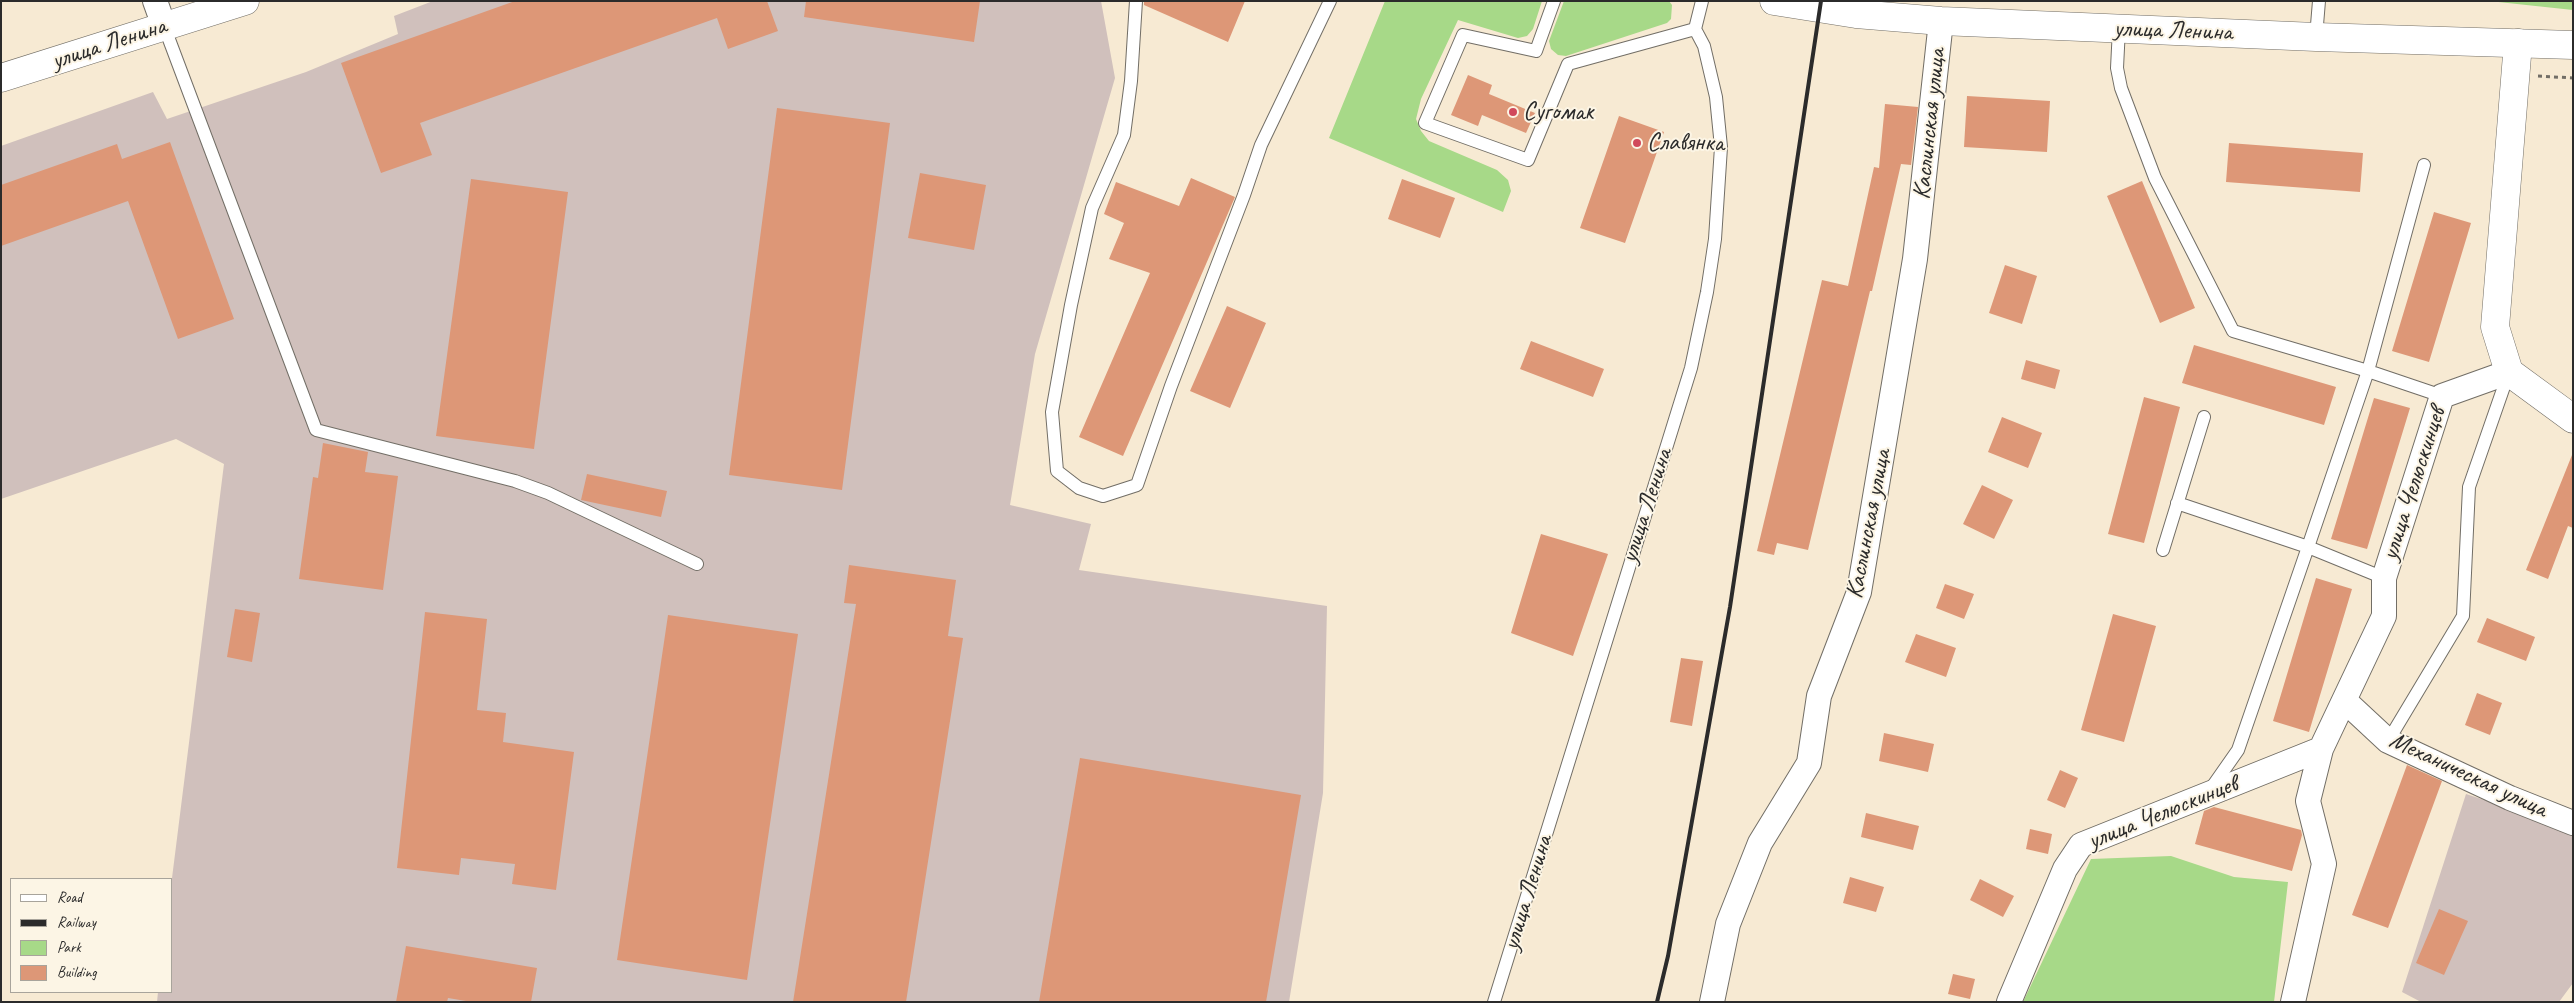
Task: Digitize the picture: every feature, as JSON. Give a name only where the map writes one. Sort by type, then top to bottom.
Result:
[{"type":"main road","name":"улица Ленина","points":[[1,78],[159,14],[245,1]]},
{"type":"main road","name":"улица Ленина","points":[[1774,1],[1856,14],[1941,21],[2316,37],[2573,45]]},
{"type":"main road","points":[[2518,43],[2495,327],[2509,372],[2573,419]]},
{"type":"street","name":"Каслинская улица","points":[[1712,1002],[1728,924],[1760,843],[1809,763],[1819,696],[1859,592],[1915,259],[1941,21]]},
{"type":"street","name":"улица Челюскинцев","points":[[2293,1002],[2324,864],[2308,801],[2321,750],[2384,616],[2384,578],[2442,396],[2509,372]]},
{"type":"street","name":"Механическая улица","points":[[2345,701],[2388,741],[2510,798],[2573,823]]},
{"type":"street","name":"улица Челюскинцев","points":[[2009,1002],[2065,869],[2081,845],[2321,750]]},
{"type":"lane","points":[[1136,1],[1131,81],[1124,135],[1092,208],[1071,305],[1052,412],[1057,472],[1079,488],[1103,496],[1137,485],[1170,386],[1244,195],[1261,145],[1330,1]]},
{"type":"lane","points":[[1554,1],[1536,51],[1463,35],[1425,123],[1528,160],[1568,64],[1695,29],[1702,1]]},
{"type":"lane","points":[[2316,37],[2319,1]]},
{"type":"lane","points":[[159,14],[316,430],[515,481],[548,493],[697,564]]},
{"type":"lane","points":[[2119,28],[2119,78],[2155,178],[2233,331],[2368,371],[2442,396]]},
{"type":"lane","name":"улица Ленина","points":[[1494,1002],[1691,368],[1708,292],[1715,239],[1721,148],[1716,97],[1704,46],[1695,29]]},
{"type":"lane","points":[[2207,794],[2238,750],[2368,371],[2424,165]]},
{"type":"lane","points":[[2388,741],[2463,616],[2469,487],[2509,372]]},
{"type":"lane","points":[[2163,550],[2204,417]]},
{"type":"lane","points":[[2177,502],[2308,547],[2384,578]]},
{"type":"path","points":[[2516,75],[2573,78]]},
{"type":"shaded area","points":[[433,1],[1101,1],[1115,78],[1035,354],[1010,505],[1091,524],[1079,570],[1327,606],[1323,793],[1289,1002],[157,1002],[158,993],[172,993],[172,878],[224,464],[176,439],[1,499],[1,146],[153,92],[167,119],[306,72],[398,34],[394,16]]},
{"type":"shaded area","points":[[2466,794],[2573,829],[2573,983],[2559,1002],[2421,1002],[2402,992]]},
{"type":"green space","points":[[1385,1],[1542,1],[1533,29],[1527,36],[1518,38],[1458,20],[1421,99],[1416,119],[1421,131],[1429,141],[1497,170],[1508,180],[1511,191],[1503,212],[1329,138]]},
{"type":"green space","points":[[1564,1],[1669,1],[1672,5],[1671,19],[1667,23],[1566,56],[1558,55],[1551,49],[1549,41]]},
{"type":"green space","points":[[2489,1],[2573,1],[2573,10]]},
{"type":"green space","points":[[2171,856],[2234,877],[2288,882],[2274,1002],[2023,1002],[2091,859]]},
{"type":"building","points":[[515,1],[767,1],[778,31],[728,49],[717,18],[420,123],[432,155],[381,173],[341,63]]},
{"type":"building","points":[[806,1],[980,1],[974,42],[804,17]]},
{"type":"building","points":[[1144,1],[1245,1],[1228,42],[1144,5]]},
{"type":"building","points":[[1468,75],[1492,85],[1489,94],[1535,113],[1526,133],[1482,115],[1478,126],[1451,115]]},
{"type":"building","points":[[1967,96],[2050,101],[2047,152],[1964,147]]},
{"type":"building","points":[[1885,104],[1918,107],[1911,165],[1901,164],[1872,291],[1870,291],[1808,550],[1777,543],[1774,555],[1757,551],[1822,280],[1848,286],[1874,167],[1879,168]]},
{"type":"building","points":[[777,108],[890,123],[842,490],[729,475]]},
{"type":"building","points":[[1619,116],[1664,132],[1625,243],[1580,228]]},
{"type":"building","points":[[170,142],[234,319],[178,339],[128,201],[1,246],[1,185],[117,144],[122,159]]},
{"type":"building","points":[[2229,143],[2363,153],[2360,192],[2226,182]]},
{"type":"building","points":[[920,173],[986,185],[974,250],[908,238]]},
{"type":"building","points":[[1191,178],[1235,197],[1123,456],[1079,437],[1150,273],[1109,259],[1124,223],[1104,214],[1116,182],[1179,206]]},
{"type":"building","points":[[471,179],[568,192],[534,449],[436,436]]},
{"type":"building","points":[[1402,179],[1455,198],[1440,238],[1388,219]]},
{"type":"building","points":[[2142,181],[2195,308],[2160,323],[2107,196]]},
{"type":"building","points":[[2434,212],[2471,223],[2429,362],[2392,351]]},
{"type":"building","points":[[2005,265],[2037,276],[2022,324],[1989,313]]},
{"type":"building","points":[[1227,306],[1266,323],[1230,408],[1190,391]]},
{"type":"building","points":[[1531,341],[1604,369],[1593,397],[1520,369]]},
{"type":"building","points":[[2194,345],[2336,387],[2324,425],[2182,383]]},
{"type":"building","points":[[2026,360],[2060,370],[2055,389],[2021,379]]},
{"type":"building","points":[[2144,397],[2180,407],[2144,543],[2108,534]]},
{"type":"building","points":[[2374,398],[2410,408],[2367,549],[2331,539]]},
{"type":"building","points":[[2002,417],[2042,433],[2028,468],[1988,452]]},
{"type":"building","points":[[323,443],[368,452],[365,472],[398,476],[383,590],[299,579],[313,477],[318,478]]},
{"type":"building","points":[[2572,455],[2573,528],[2568,526],[2548,579],[2526,570]]},
{"type":"building","points":[[587,474],[667,491],[661,517],[581,500]]},
{"type":"building","points":[[1982,485],[2013,500],[1994,539],[1963,524]]},
{"type":"building","points":[[1541,534],[1608,554],[1573,656],[1511,633]]},
{"type":"building","points":[[849,565],[956,580],[948,636],[963,638],[906,1002],[793,1002],[856,604],[844,603]]},
{"type":"building","points":[[2316,578],[2352,589],[2309,732],[2273,721]]},
{"type":"building","points":[[1945,584],[1974,594],[1964,619],[1936,608]]},
{"type":"building","points":[[235,609],[260,613],[252,662],[227,657]]},
{"type":"building","points":[[425,612],[487,619],[477,710],[506,713],[503,742],[574,752],[556,890],[512,884],[515,864],[461,858],[459,875],[397,868]]},
{"type":"building","points":[[2113,614],[2156,626],[2124,742],[2081,730]]},
{"type":"building","points":[[668,615],[798,634],[747,980],[617,960]]},
{"type":"building","points":[[2487,618],[2535,637],[2526,661],[2477,642]]},
{"type":"building","points":[[1916,634],[1956,648],[1946,677],[1905,662]]},
{"type":"building","points":[[1681,658],[1703,661],[1692,726],[1670,722]]},
{"type":"building","points":[[2477,693],[2502,703],[2490,735],[2465,725]]},
{"type":"building","points":[[1884,733],[1934,744],[1928,772],[1879,761]]},
{"type":"building","points":[[1080,758],[1301,795],[1266,1002],[1039,1002]]},
{"type":"building","points":[[2407,765],[2442,781],[2388,928],[2352,915]]},
{"type":"building","points":[[2060,770],[2078,778],[2065,808],[2047,800]]},
{"type":"building","points":[[2214,807],[2301,830],[2302,835],[2292,871],[2195,844],[2204,811]]},
{"type":"building","points":[[1866,813],[1919,826],[1913,850],[1861,837]]},
{"type":"building","points":[[2030,829],[2052,834],[2048,854],[2026,849]]},
{"type":"building","points":[[1850,877],[1884,887],[1876,912],[1843,903]]},
{"type":"building","points":[[1980,879],[2014,896],[2003,917],[1970,900]]},
{"type":"building","points":[[2439,909],[2468,921],[2444,975],[2416,963]]},
{"type":"building","points":[[406,946],[537,968],[531,1002],[472,1002],[448,998],[447,1002],[396,1002]]},
{"type":"building","points":[[1953,974],[1975,979],[1970,999],[1948,994]]},
{"type":"railway","points":[[1657,1002],[1668,956],[1730,607],[1821,1]]},
{"type":"place","name":"Сугомак","points":[[1513,112]]},
{"type":"place","name":"Славянка","points":[[1637,143]]}]
